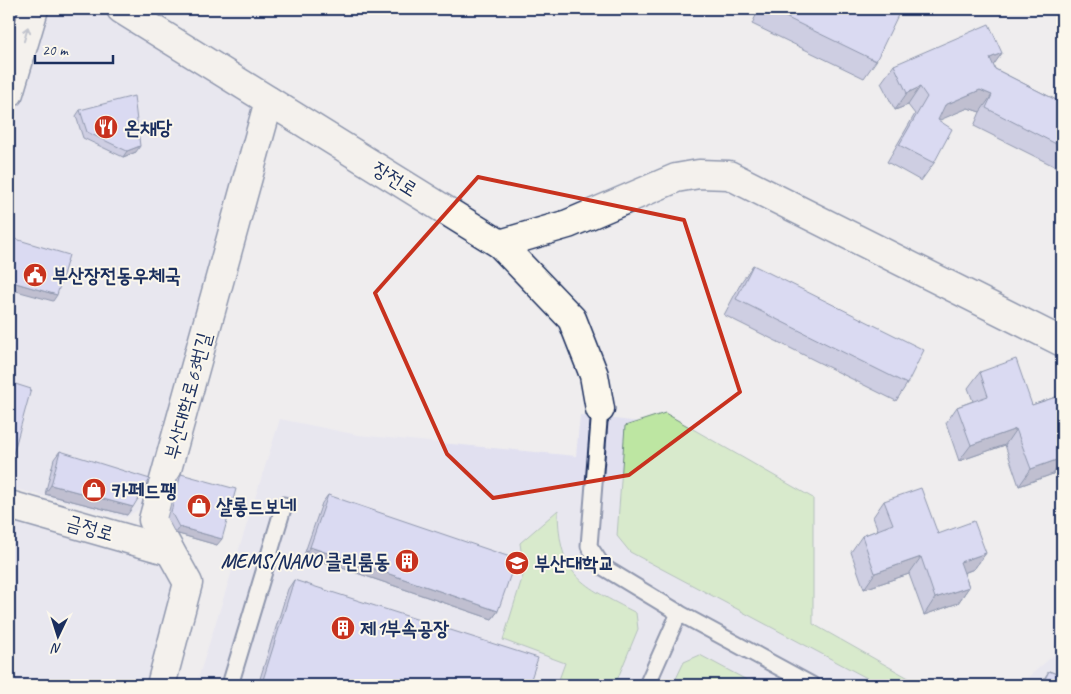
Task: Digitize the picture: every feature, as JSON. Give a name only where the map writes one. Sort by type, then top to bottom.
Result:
[{"type":"street","points":[[9,93],[34,9]]},
{"type":"street","name":"장전로","points":[[122,9],[500,244],[572,319],[594,375],[600,409]]},
{"type":"street","name":"부산대학로63번길","points":[[161,685],[188,583],[153,520],[269,100]]},
{"type":"street","points":[[500,244],[568,224],[676,178],[699,174],[729,175],[1062,342]]},
{"type":"street","name":"금정로","points":[[9,505],[170,551]]},
{"type":"lane","points":[[600,409],[589,546],[603,567],[679,612],[812,685]]},
{"type":"lane","points":[[230,685],[284,505]]},
{"type":"lane","points":[[647,685],[679,612]]},
{"type":"highlighted area","points":[[478,177],[684,220],[740,392],[629,475],[493,498],[447,454],[375,293]]},
{"type":"shaded area","points":[[9,9],[105,9],[259,105],[146,505],[125,518],[9,487]]},
{"type":"shaded area","name":"부산대학교","points":[[580,415],[674,426],[798,623],[901,685],[196,685],[280,419],[358,435],[576,456]]},
{"type":"shaded area","points":[[9,518],[168,564],[180,588],[152,685],[9,685]]},
{"type":"shaded area","points":[[1062,648],[1062,685],[1019,685]]},
{"type":"green space","points":[[665,413],[813,498],[813,624],[921,685],[880,685],[630,552],[617,536],[625,426]]},
{"type":"green space","points":[[558,510],[559,533],[563,551],[569,565],[577,576],[587,586],[636,613],[638,629],[615,685],[557,685],[565,663],[503,640],[524,572],[520,543]]},
{"type":"green space","points":[[700,655],[756,685],[673,685],[684,662]]},
{"type":"building","points":[[769,9],[891,9],[899,13],[876,61]]},
{"type":"building","points":[[989,24],[1002,53],[990,58],[995,69],[1062,103],[1062,147],[986,108],[992,95],[980,90],[945,105],[938,120],[952,129],[934,163],[899,145],[927,97],[920,87],[907,93],[894,65]]},
{"type":"building","name":"온채당","points":[[134,96],[140,146],[127,151],[87,132],[80,110]]},
{"type":"building","name":"부산장전동우체국","points":[[9,237],[69,255],[57,295],[9,281]]},
{"type":"building","points":[[753,265],[924,350],[907,384],[736,299]]},
{"type":"building","points":[[1016,359],[1032,405],[1062,395],[1062,431],[1055,433],[1062,452],[1062,458],[1031,469],[1016,429],[971,445],[957,407],[988,396],[980,372]]},
{"type":"building","points":[[9,382],[31,389],[9,469]]},
{"type":"building","name":"카페드팽","points":[[60,451],[150,479],[133,507],[51,485]]},
{"type":"building","name":"샬롱드보네","points":[[181,474],[236,489],[222,539],[179,527],[171,512]]},
{"type":"building","points":[[921,488],[938,534],[974,521],[986,553],[960,562],[969,587],[935,598],[921,557],[875,573],[862,536],[893,524],[884,501]]},
{"type":"building","name":"MEMS/NANO 클린룸동","points":[[328,495],[516,559],[498,611],[310,547]]},
{"type":"building","name":"제1부속공장","points":[[294,580],[538,658],[529,685],[269,685],[262,683]]},
{"type":"building","points":[[1062,669],[1062,685],[1042,685],[1049,671],[1059,675]]},
{"type":"place","name":"온채당","points":[[106,127]]},
{"type":"place","name":"부산장전동우체국","points":[[35,275]]},
{"type":"place","name":"카페드팽","points":[[94,490]]},
{"type":"place","name":"샬롱드보네","points":[[199,506]]},
{"type":"place","name":"MEMS/NANO 클린룸동","points":[[407,561]]},
{"type":"place","name":"부산대학교","points":[[517,563]]},
{"type":"place","name":"제1부속공장","points":[[343,628]]}]
